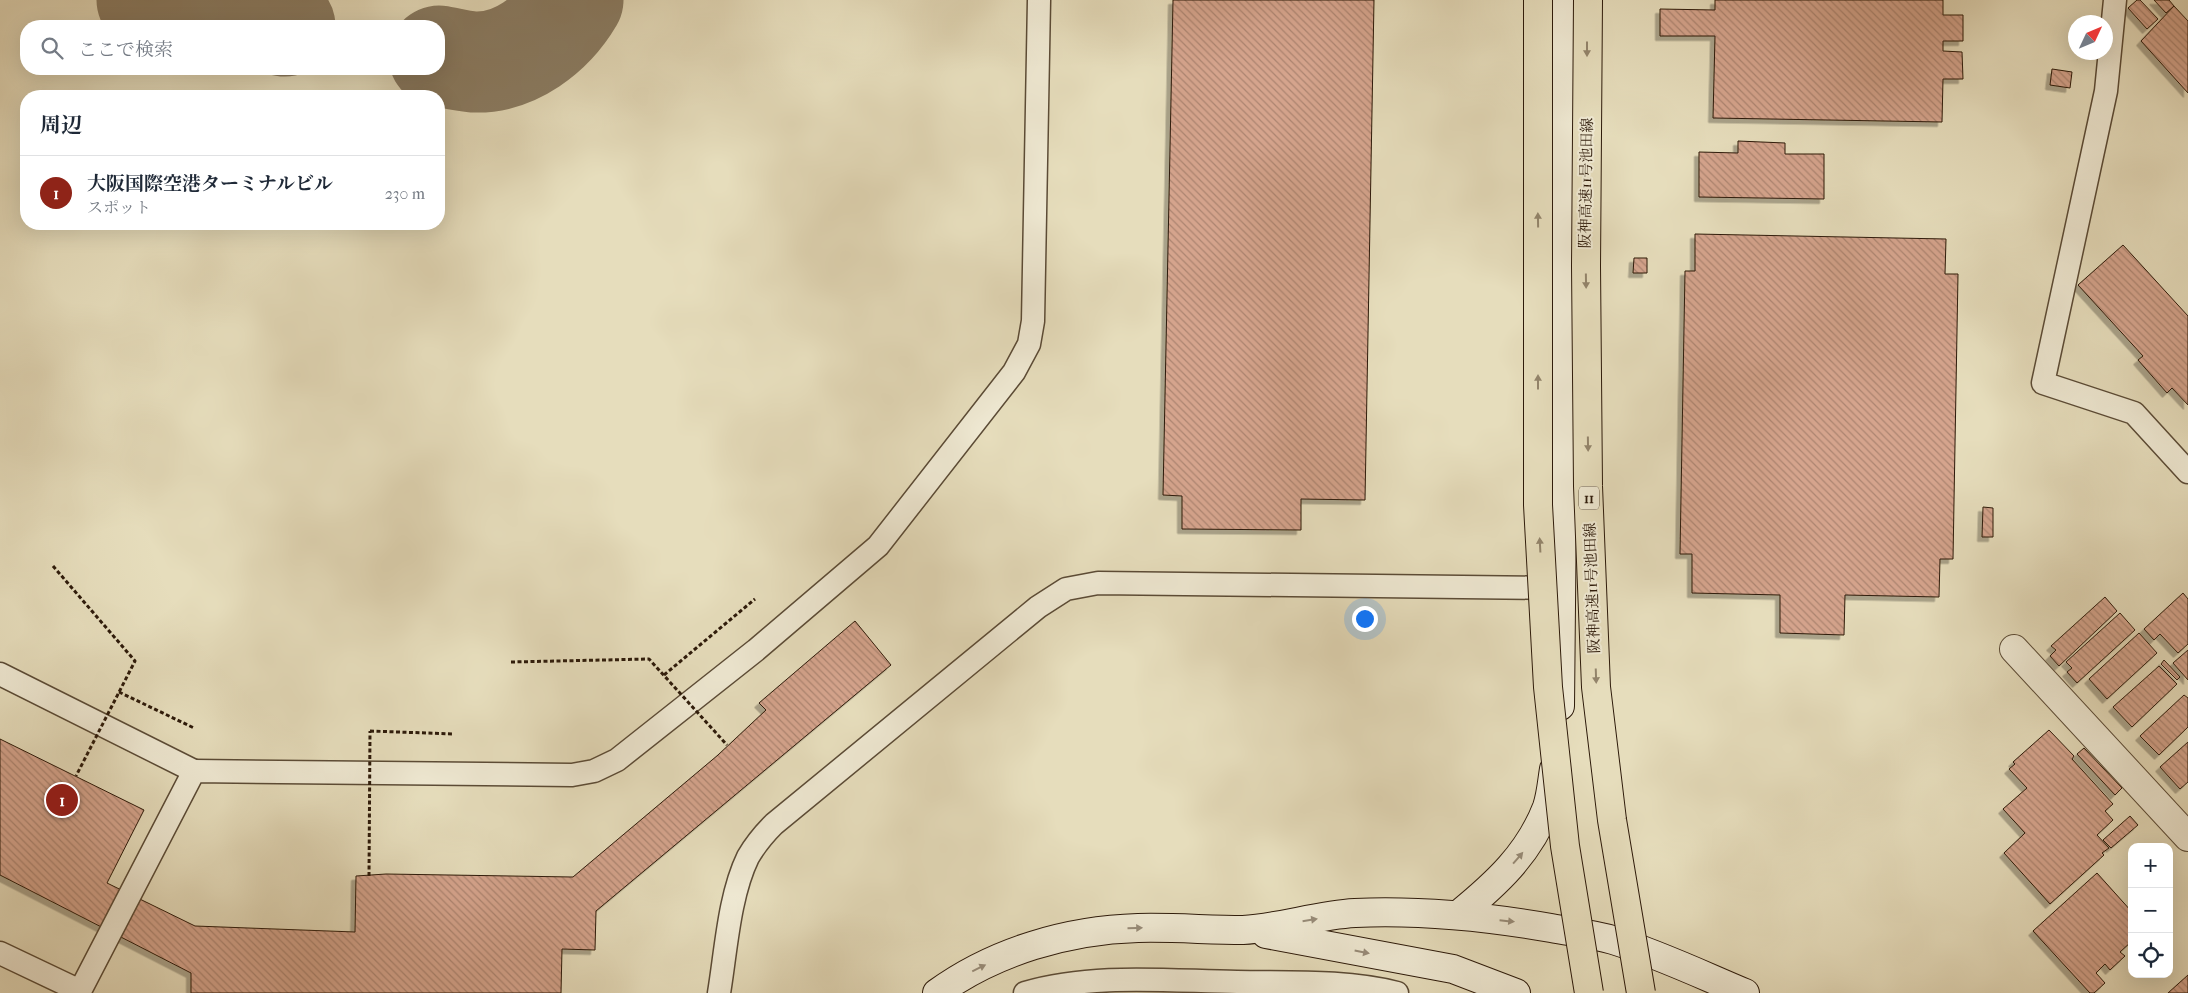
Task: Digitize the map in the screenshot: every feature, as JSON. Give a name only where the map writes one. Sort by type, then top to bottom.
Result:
[{"type":"highway","points":[[1538,0],[1538,506],[1548,687],[1563,826],[1589,993]]},
{"type":"highway","name":"阪神高速11号池田線","points":[[1588,0],[1586,266],[1588,486],[1596,687],[1612,820],[1641,993]]},
{"type":"street","points":[[1567,0],[1559,740],[1570,852],[1582,933],[1595,993]]},
{"type":"street","points":[[2014,649],[2188,838]]},
{"type":"street","points":[[1458,915],[1496,884],[1525,850],[1547,806],[1559,740]]},
{"type":"street","points":[[1245,930],[1354,913],[1458,915],[1516,922],[1613,940],[1745,993]]},
{"type":"street","points":[[937,993],[1013,952],[1056,939],[1096,931],[1138,928],[1245,930],[1454,969],[1516,993]]},
{"type":"lane","points":[[0,674],[194,771],[572,776],[594,771],[617,760],[756,650],[878,546],[1014,372],[1029,344],[1033,321],[1039,0]]},
{"type":"lane","points":[[2115,0],[2106,91],[2042,383],[2134,414],[2188,472]]},
{"type":"lane","points":[[719,993],[732,911],[748,858],[759,840],[774,824],[1038,607],[1066,588],[1098,583],[1562,588]]},
{"type":"lane","points":[[0,953],[79,992],[194,771]]},
{"type":"lane","points":[[1025,993],[1049,986],[1120,980],[1311,983],[1397,993]]},
{"type":"path","points":[[53,566],[135,661],[76,776]]},
{"type":"path","points":[[664,674],[755,599]]},
{"type":"path","points":[[511,662],[649,659],[727,745]]},
{"type":"path","points":[[119,692],[194,728]]},
{"type":"path","points":[[369,876],[370,731],[454,734]]},
{"type":"building","points":[[1173,0],[1374,0],[1365,500],[1301,499],[1301,530],[1182,529],[1182,496],[1163,495]]},
{"type":"building","points":[[1715,0],[1943,0],[1943,15],[1963,15],[1963,41],[1943,41],[1943,51],[1962,52],[1963,79],[1943,79],[1942,122],[1713,118],[1715,36],[1660,36],[1660,9],[1715,10]]},
{"type":"building","points":[[2137,0],[2140,0],[2158,19],[2147,29],[2128,8]]},
{"type":"building","points":[[2154,0],[2169,0],[2174,6],[2166,13]]},
{"type":"building","points":[[2174,6],[2188,21],[2188,93],[2141,41]]},
{"type":"building","points":[[2052,69],[2072,72],[2070,88],[2050,85]]},
{"type":"building","points":[[1738,141],[1785,143],[1785,154],[1824,154],[1824,199],[1699,197],[1699,152],[1738,153]]},
{"type":"building","points":[[1695,234],[1946,239],[1945,274],[1958,274],[1953,559],[1940,559],[1939,597],[1845,595],[1844,635],[1780,633],[1780,595],[1692,593],[1692,554],[1680,554],[1685,271],[1695,271]]},
{"type":"building","points":[[2123,245],[2188,316],[2188,405],[2172,388],[2167,393],[2138,360],[2143,356],[2078,285]]},
{"type":"building","points":[[1634,258],[1647,258],[1647,273],[1633,273]]},
{"type":"building","points":[[1983,507],[1993,508],[1993,537],[1982,537]]},
{"type":"building","points":[[2183,593],[2188,599],[2188,644],[2178,653],[2160,634],[2154,640],[2144,629]]},
{"type":"building","points":[[2105,597],[2117,611],[2059,666],[2050,656],[2056,650],[2051,646]]},
{"type":"building","points":[[2120,613],[2135,630],[2077,683],[2067,672],[2072,668],[2066,662]]},
{"type":"building","points":[[855,621],[891,665],[596,911],[595,950],[562,949],[561,993],[191,993],[191,973],[0,875],[0,739],[144,810],[107,883],[195,926],[355,932],[356,876],[386,874],[573,877],[718,755],[766,710],[759,703]]},
{"type":"building","points":[[2139,633],[2157,653],[2107,699],[2089,679]]},
{"type":"building","points":[[2188,650],[2188,680],[2173,663]]},
{"type":"building","points":[[2164,660],[2180,677],[2177,680],[2161,664]]},
{"type":"building","points":[[2159,666],[2177,684],[2132,727],[2113,707]]},
{"type":"building","points":[[2184,695],[2188,698],[2188,727],[2159,755],[2140,736]]},
{"type":"building","points":[[2049,730],[2074,756],[2072,759],[2113,804],[2105,811],[2113,820],[2097,835],[2109,848],[2102,853],[2104,855],[2050,904],[2004,853],[2025,833],[2003,809],[2027,788],[2009,769],[2015,764],[2013,762]]},
{"type":"building","points":[[2188,742],[2188,782],[2180,789],[2160,767]]},
{"type":"building","points":[[2084,748],[2122,788],[2115,795],[2077,754]]},
{"type":"building","points":[[2130,816],[2138,825],[2111,848],[2103,840]]},
{"type":"building","points":[[2097,873],[2128,908],[2128,945],[2120,952],[2125,956],[2110,970],[2105,964],[2096,973],[2105,983],[2094,993],[2090,993],[2033,931]]},
{"type":"building","points":[[2188,975],[2188,993],[2168,993]]},
{"type":"taxiway","points":[[147,0],[253,20]]},
{"type":"taxiway","points":[[445,57],[473,62],[489,61],[504,58],[518,52],[544,35],[565,13],[573,0]]},
{"type":"place","name":"大阪国際空港ターミナルビル","points":[[62,800]]}]
